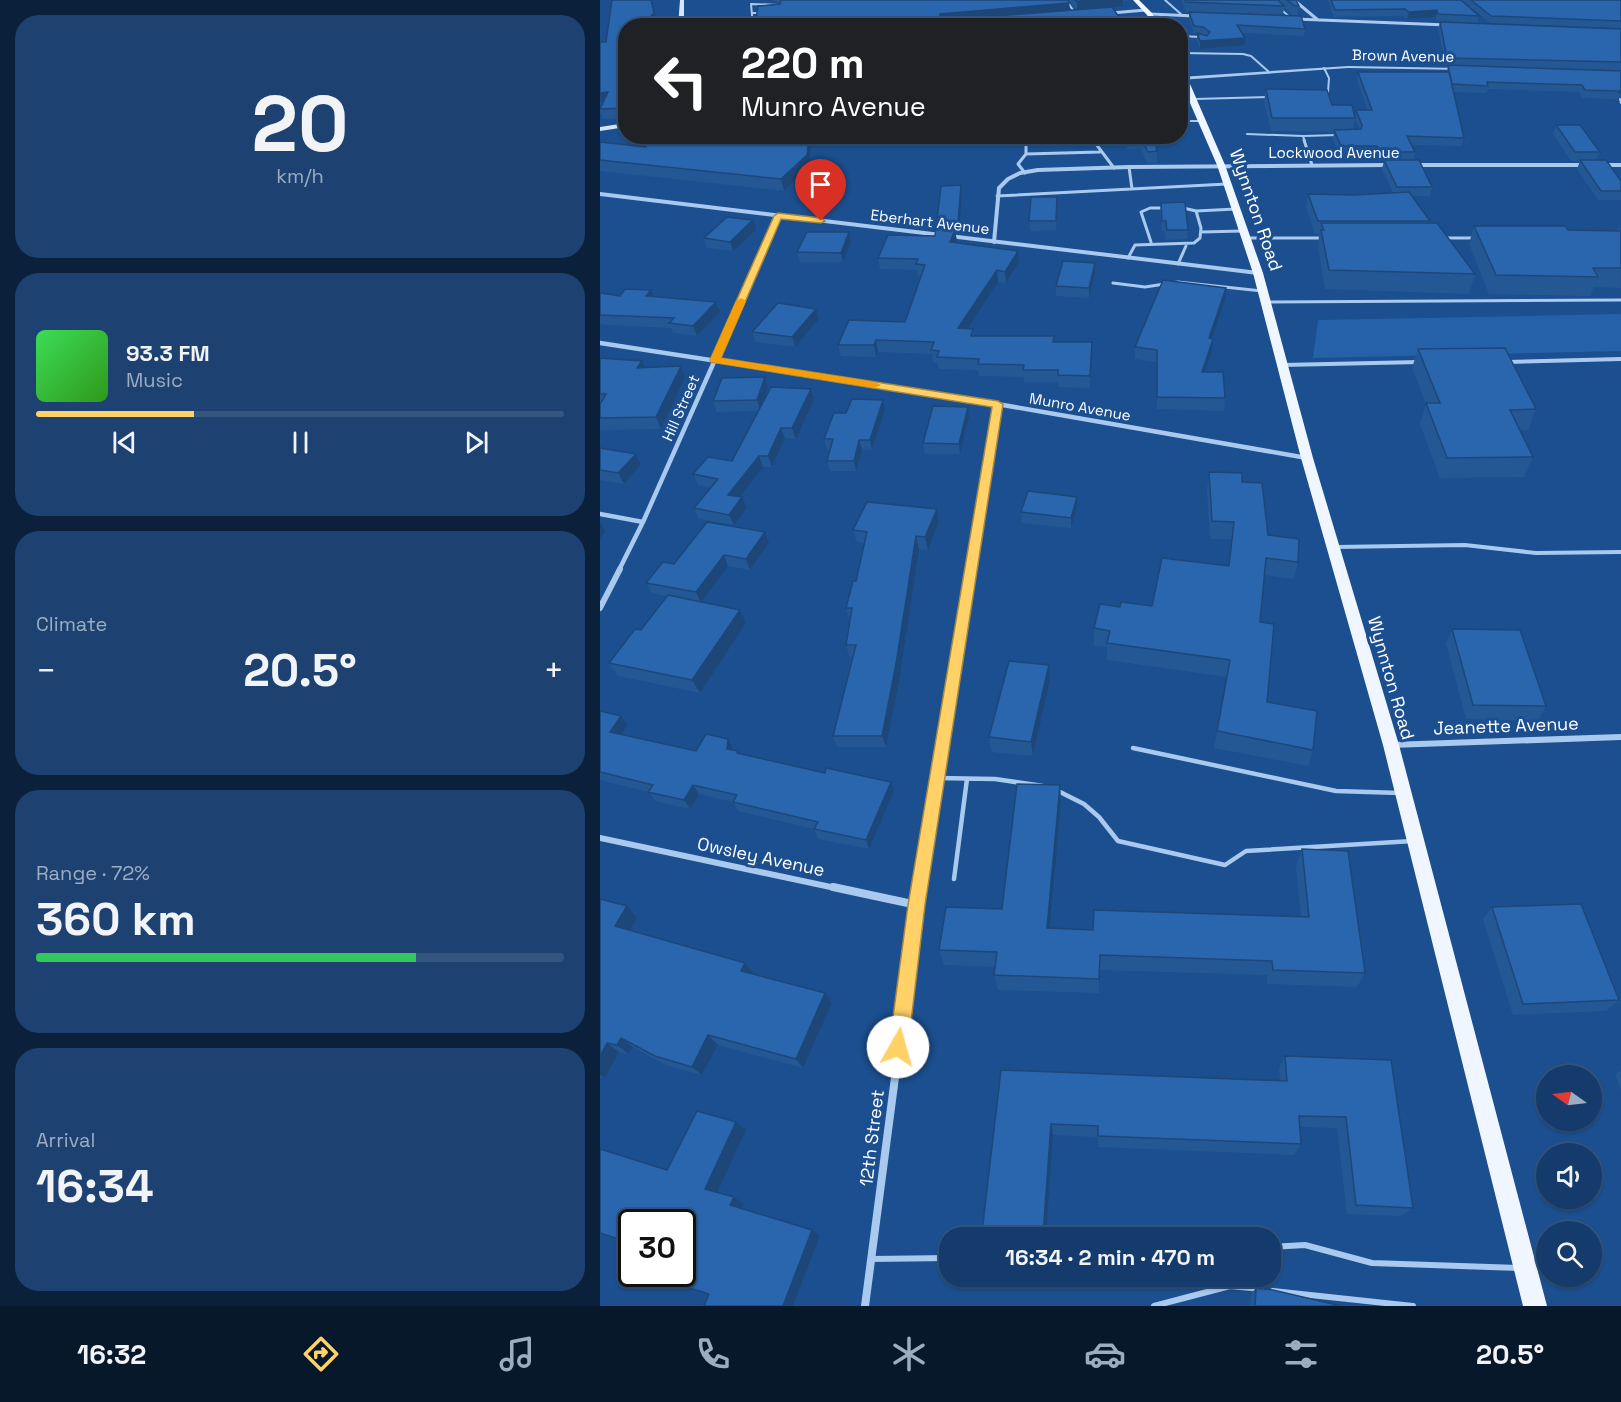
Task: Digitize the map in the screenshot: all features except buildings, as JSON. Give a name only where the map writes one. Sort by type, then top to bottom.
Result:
[{"type":"main road","points":[[681,18],[682,0]]},
{"type":"main road","points":[[1136,0],[1151,18]]},
{"type":"main road","name":"Wynnton Road","points":[[1188,88],[1221,165],[1258,273],[1307,458],[1391,745],[1535,1306]]},
{"type":"main road","points":[[600,129],[618,126]]},
{"type":"street","points":[[1294,0],[1318,20]]},
{"type":"street","points":[[1111,13],[1148,12],[1204,16]]},
{"type":"street","points":[[1065,16],[1076,16]]},
{"type":"street","points":[[1281,19],[1454,25]]},
{"type":"street","name":"Brown Avenue","points":[[1188,79],[1324,68],[1471,70]]},
{"type":"street","name":"Lockwood Avenue","points":[[997,196],[999,188],[1008,179],[1025,172],[1221,165],[1395,165]]},
{"type":"street","name":"Lockwood Avenue","points":[[1407,165],[1621,165]]},
{"type":"street","name":"Eberhart Avenue","points":[[600,194],[1258,273]]},
{"type":"street","points":[[994,242],[997,196]]},
{"type":"street","name":"Hill Street","points":[[600,608],[643,522],[778,216]]},
{"type":"street","name":"Munro Avenue","points":[[600,343],[998,404],[1307,458]]},
{"type":"street","name":"12th Street","points":[[865,1306],[917,905],[998,404]]},
{"type":"street","points":[[600,514],[643,522]]},
{"type":"street","name":"Jeanette Avenue","points":[[1391,745],[1621,737]]},
{"type":"street","name":"Owsley Avenue","points":[[600,838],[917,905]]},
{"type":"lane","points":[[750,0],[753,18]]},
{"type":"lane","points":[[1066,0],[1076,16]]},
{"type":"lane","points":[[1136,0],[1144,0]]},
{"type":"lane","points":[[1165,0],[1182,15]]},
{"type":"lane","points":[[1270,1],[1278,1]]},
{"type":"lane","points":[[1270,1],[1292,19]]},
{"type":"lane","points":[[751,4],[779,4],[782,10]]},
{"type":"lane","points":[[753,13],[769,12]]},
{"type":"lane","points":[[1188,36],[1201,37],[1206,40]]},
{"type":"lane","points":[[1210,49],[1213,53]]},
{"type":"lane","points":[[1188,53],[1251,56],[1269,72]]},
{"type":"lane","points":[[1322,95],[1328,92],[1329,78],[1324,68]]},
{"type":"lane","points":[[1194,99],[1270,97]]},
{"type":"lane","points":[[1188,121],[1203,121]]},
{"type":"lane","points":[[1246,134],[1346,135]]},
{"type":"lane","points":[[1303,136],[1312,165]]},
{"type":"lane","points":[[1025,144],[1026,154],[1018,164],[1025,172]]},
{"type":"lane","points":[[1096,144],[1100,152],[1112,160],[1114,168]]},
{"type":"lane","points":[[1026,154],[1100,152]]},
{"type":"lane","points":[[1129,167],[1132,189]]},
{"type":"lane","points":[[997,196],[1227,184]]},
{"type":"lane","points":[[1151,242],[1141,214],[1144,210],[1183,207],[1196,211],[1236,209]]},
{"type":"lane","points":[[1196,211],[1202,232]]},
{"type":"lane","points":[[1202,232],[1328,238]]},
{"type":"lane","points":[[1128,258],[1135,245],[1151,242],[1186,246],[1195,242],[1202,232]]},
{"type":"lane","points":[[1433,238],[1480,238]]},
{"type":"lane","points":[[1178,264],[1186,246]]},
{"type":"lane","points":[[1113,283],[1145,287],[1178,282],[1264,296],[1621,300]]},
{"type":"lane","points":[[1500,360],[1514,363],[1621,358]]},
{"type":"lane","points":[[1282,365],[1430,362]]},
{"type":"lane","points":[[1333,547],[1465,545],[1536,553],[1621,552]]},
{"type":"lane","points":[[1133,748],[1336,791],[1403,793]]},
{"type":"lane","points":[[937,778],[995,779],[1034,783],[1074,795],[1099,815],[1118,841],[1225,865],[1246,851],[1415,841]]},
{"type":"lane","points":[[954,879],[967,779]]},
{"type":"lane","points":[[1281,1246],[1305,1245],[1372,1263],[1525,1269]]},
{"type":"lane","points":[[871,1259],[939,1258]]},
{"type":"lane","points":[[1154,1306],[1230,1286],[1413,1306]]},
{"type":"shaded area","points":[[1621,314],[1621,351],[1313,358],[1318,320]]},
{"type":"slow traffic","points":[[741,301],[715,360],[875,385]]},
{"type":"route","points":[[821,221],[778,216],[715,360],[998,404],[917,905],[898,1047]]}]
